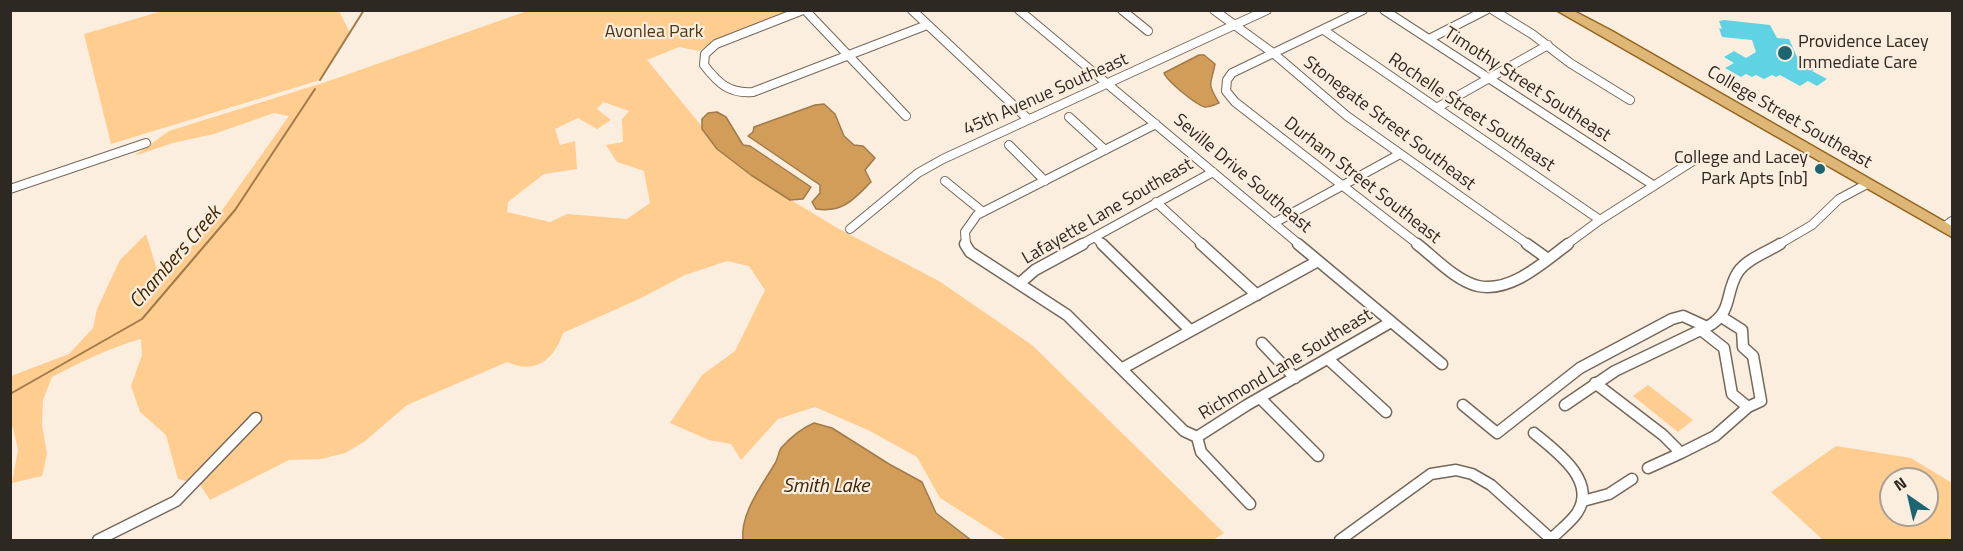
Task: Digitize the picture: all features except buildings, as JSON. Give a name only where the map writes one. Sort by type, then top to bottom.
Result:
[{"type":"main road","name":"College Street Southeast","points":[[1562,10],[1608,34],[1867,184],[1950,227]]},
{"type":"main road","name":"College Street Southeast","points":[[1572,10],[1608,34]]},
{"type":"street","points":[[906,116],[849,56],[804,10],[716,44],[705,54],[703,60],[704,65],[724,89],[746,93],[764,89],[849,56],[927,25]]},
{"type":"street","points":[[912,10],[1028,119]]},
{"type":"street","name":"Seville Drive Southeast","points":[[1019,10],[1442,364]]},
{"type":"street","points":[[1122,10],[1148,31]]},
{"type":"street","name":"Stonegate Street Southeast","points":[[1214,10],[1273,53],[1311,87],[1400,154],[1548,259]]},
{"type":"street","name":"45th Avenue Southeast","points":[[850,229],[881,201],[918,173],[1028,119],[1267,10]]},
{"type":"street","points":[[1273,53],[1363,10]]},
{"type":"street","name":"Timothy Street Southeast","points":[[1384,10],[1653,186]]},
{"type":"street","points":[[1429,39],[1486,10]]},
{"type":"street","points":[[1493,10],[1548,45],[1570,63],[1630,100]]},
{"type":"street","name":"Rochelle Street Southeast","points":[[1325,30],[1600,220]]},
{"type":"street","points":[[1438,107],[1548,45]]},
{"type":"street","name":"Durham Street Southeast","points":[[1273,53],[1232,73],[1227,80],[1226,92],[1235,102],[1341,186],[1457,275],[1477,286],[1496,287],[1513,282],[1548,259]]},
{"type":"street","points":[[1069,117],[1105,150]]},
{"type":"street","points":[[1156,124],[983,212],[972,219],[963,237],[964,245],[970,252],[1067,315],[1184,431],[1197,437],[1201,452],[1250,504]]},
{"type":"street","points":[[10,189],[146,143]]},
{"type":"street","points":[[1009,145],[1046,181]]},
{"type":"street","points":[[1274,223],[1400,154]]},
{"type":"street","points":[[1548,259],[1600,220],[1696,159]]},
{"type":"street","name":"Lafayette Lane Southeast","points":[[1020,283],[1035,270],[1213,172]]},
{"type":"street","points":[[945,181],[983,212]]},
{"type":"street","points":[[1564,405],[1584,389],[1723,318],[1726,314],[1728,298],[1743,266],[1812,225],[1839,199],[1867,184]]},
{"type":"street","points":[[1156,202],[1257,295]]},
{"type":"street","points":[[1095,237],[1190,330]]},
{"type":"street","points":[[1123,368],[1318,261]]},
{"type":"street","points":[[1463,405],[1497,433],[1569,376],[1672,319],[1683,316],[1704,329],[1724,348],[1732,394],[1748,407]]},
{"type":"street","points":[[1648,468],[1715,435],[1748,407],[1757,404],[1761,397],[1753,356],[1743,347],[1742,330],[1723,318]]},
{"type":"street","name":"Richmond Lane Southeast","points":[[1197,437],[1391,322]]},
{"type":"street","points":[[1262,343],[1295,378]]},
{"type":"street","points":[[1328,359],[1386,412]]},
{"type":"street","points":[[1569,376],[1584,389]]},
{"type":"street","points":[[1595,383],[1663,435],[1680,453]]},
{"type":"street","points":[[1260,398],[1318,456]]},
{"type":"street","points":[[98,540],[176,501],[256,418]]},
{"type":"street","points":[[1340,540],[1431,474],[1456,470],[1472,474],[1491,485],[1550,540],[1579,510],[1583,501],[1582,486],[1572,468],[1534,433]]},
{"type":"street","points":[[1583,501],[1612,495],[1632,479]]},
{"type":"green space","points":[[162,11],[339,11],[350,33],[320,80],[111,144],[84,34]]},
{"type":"green space","name":"Avonlea Park","points":[[527,11],[792,11],[716,40],[699,51],[679,47],[647,60],[719,147],[766,185],[839,229],[939,281],[1032,345],[1224,533],[1213,540],[1007,540],[940,498],[917,457],[870,431],[815,407],[778,419],[741,460],[731,444],[709,440],[670,423],[702,375],[735,351],[765,290],[749,266],[727,261],[685,275],[641,298],[563,333],[549,357],[535,366],[517,366],[507,362],[407,405],[364,442],[345,453],[321,459],[289,460],[210,500],[200,485],[178,479],[166,435],[140,412],[131,386],[142,355],[141,339],[95,356],[52,377],[43,400],[42,425],[47,454],[42,476],[12,483],[18,450],[11,426],[11,376],[69,354],[93,328],[97,309],[120,260],[146,234],[161,283],[223,209],[289,116],[274,113],[214,134],[173,143],[134,156],[169,131],[326,82]],"holes":[[[603,102],[629,111],[622,119],[623,142],[606,145],[617,162],[644,171],[650,203],[627,219],[567,214],[550,222],[507,212],[508,202],[544,174],[577,169],[575,141],[560,145],[555,129],[578,118],[597,129],[611,120],[597,109]]]},
{"type":"green space","points":[[1648,385],[1693,420],[1678,432],[1633,396]]},
{"type":"green space","points":[[1836,446],[1911,458],[1926,467],[1879,467],[1879,527],[1939,527],[1939,475],[1952,483],[1952,540],[1823,540],[1771,492]]},
{"type":"water","points":[[1199,55],[1204,55],[1215,64],[1211,84],[1219,103],[1209,107],[1189,97],[1164,73]]},
{"type":"water","points":[[824,104],[835,114],[844,136],[854,145],[863,146],[875,158],[865,170],[871,182],[847,204],[825,210],[816,209],[812,202],[820,193],[820,185],[748,136],[753,132],[754,127],[815,105]]},
{"type":"water","points":[[717,112],[726,117],[743,145],[750,146],[811,187],[803,199],[790,200],[751,175],[717,149],[702,129],[702,119],[708,113]]},
{"type":"water","name":"Smith Lake","points":[[814,423],[832,428],[922,482],[936,513],[971,540],[743,540],[748,511],[781,448],[796,434]]},
{"type":"waterway","name":"Chambers Creek","points":[[320,80],[364,10]]},
{"type":"waterway","name":"Chambers Creek","points":[[10,394],[142,319],[235,210],[315,89]]},
{"type":"place","name":"Providence Lacey Immediate Care","points":[[1785,53]]},
{"type":"place","name":"College and Lacey Park Apts [nb]","points":[[1820,169]]}]
